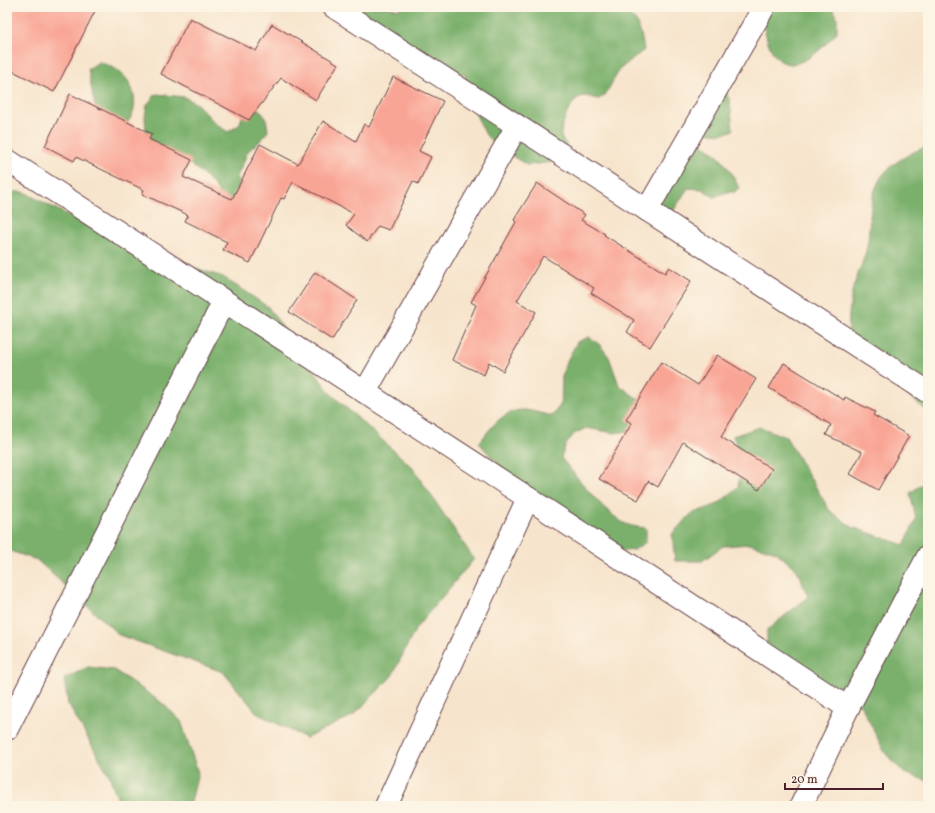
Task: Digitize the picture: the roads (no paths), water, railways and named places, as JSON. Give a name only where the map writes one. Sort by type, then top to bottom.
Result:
[{"type":"street","points":[[334,7],[928,392]]},
{"type":"street","points":[[647,210],[764,7]]},
{"type":"street","points":[[365,392],[517,126]]},
{"type":"street","points":[[7,160],[528,498],[848,708]]},
{"type":"street","points":[[7,729],[224,301]]},
{"type":"street","points":[[386,806],[528,498]]},
{"type":"street","points":[[801,806],[848,708],[928,556]]}]
